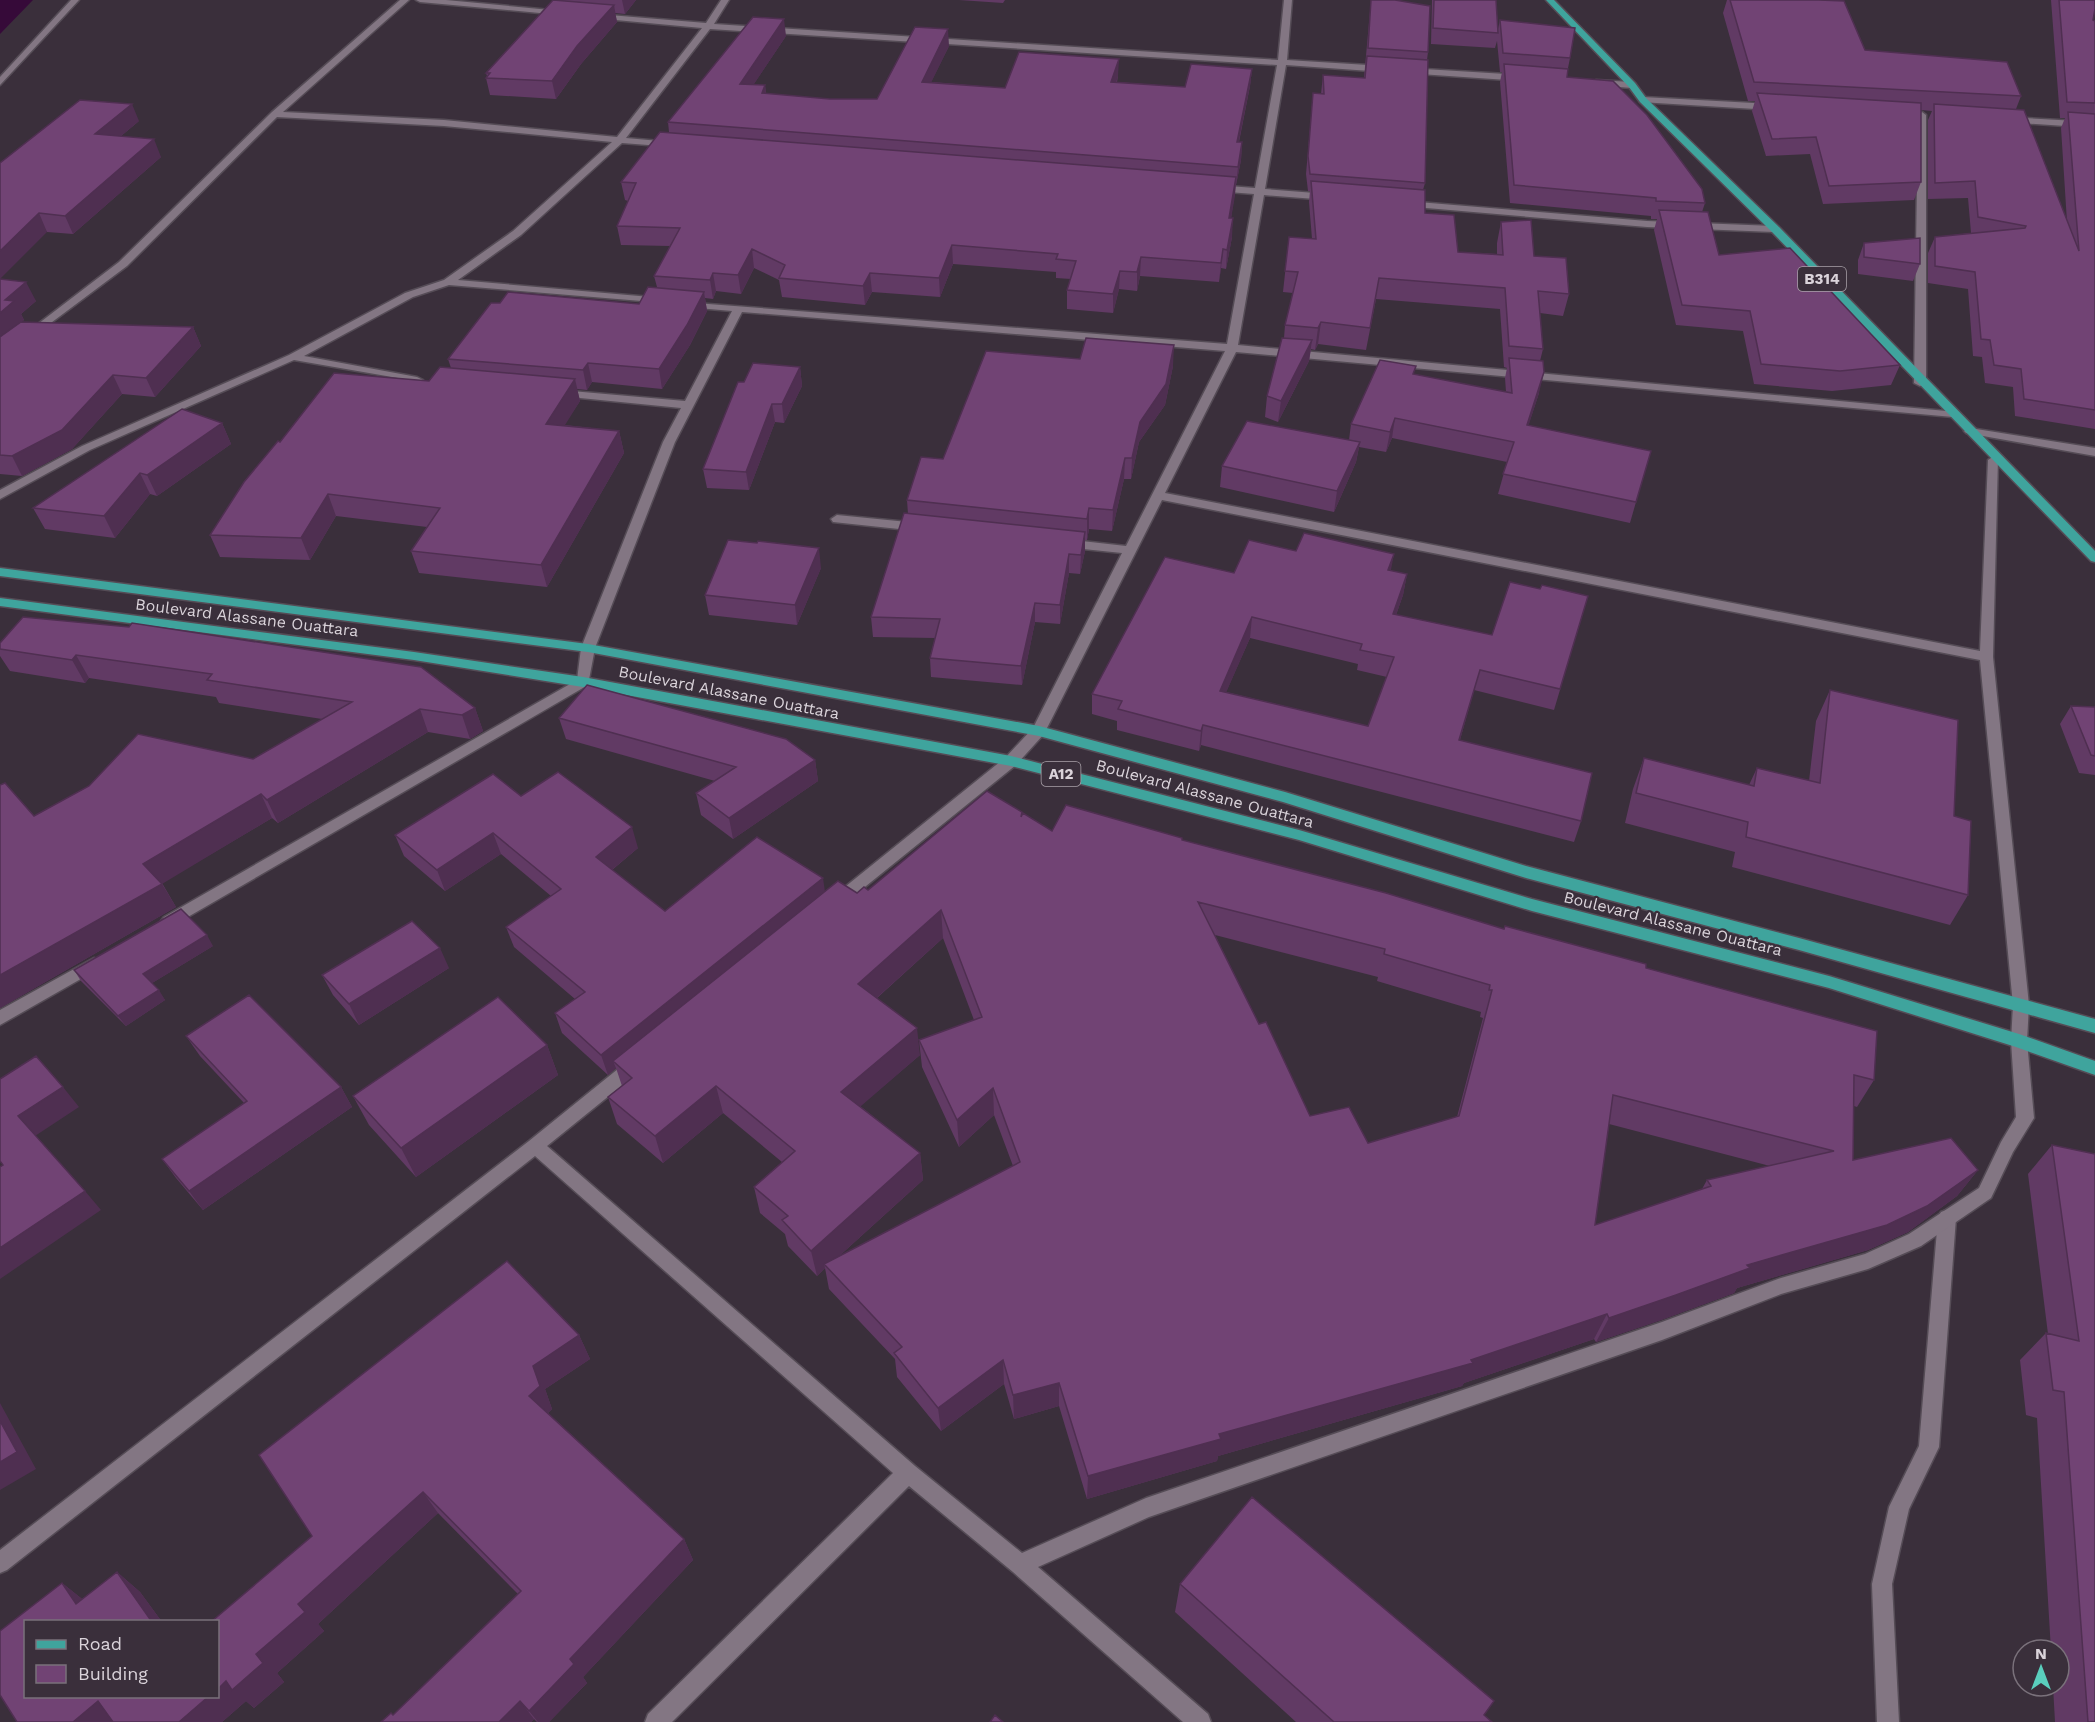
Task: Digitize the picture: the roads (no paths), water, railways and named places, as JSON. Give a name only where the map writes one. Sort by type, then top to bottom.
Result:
[{"type":"main road","name":"B314","points":[[1550,0],[1632,85],[1643,100],[1774,229],[1920,383],[1970,431],[1995,460],[2095,558]]},
{"type":"main road","name":"Boulevard Alassane Ouattara","points":[[0,572],[588,648],[1039,731],[1285,797],[1526,872],[2095,1026]]},
{"type":"main road","name":"Boulevard Alassane Ouattara","points":[[0,602],[414,656],[583,682],[1011,761],[1299,835],[1532,905],[1829,982],[2019,1041],[2095,1068]]},
{"type":"street","points":[[0,82],[75,0]]},
{"type":"street","points":[[0,358],[123,264],[275,114],[405,0]]},
{"type":"street","points":[[420,0],[570,14]]},
{"type":"street","points":[[0,495],[86,448],[293,357],[409,295],[448,282],[518,233],[619,141],[708,26],[725,0]]},
{"type":"street","points":[[824,912],[1011,761],[1039,731],[1232,348],[1282,63],[1288,0]]},
{"type":"street","points":[[582,15],[708,26],[1527,78]]},
{"type":"street","points":[[1586,82],[1632,85]]},
{"type":"street","points":[[1643,100],[1782,108]]},
{"type":"street","points":[[275,114],[444,123],[678,146]]},
{"type":"street","points":[[1910,114],[1933,116]]},
{"type":"street","points":[[1920,383],[1922,115]]},
{"type":"street","points":[[2003,120],[2095,125]]},
{"type":"street","points":[[1199,187],[1340,198]]},
{"type":"street","points":[[1399,203],[1647,224],[1774,229]]},
{"type":"street","points":[[448,282],[1232,348],[1953,414]]},
{"type":"street","points":[[153,930],[583,682],[588,648],[669,442],[738,308]]},
{"type":"street","points":[[293,357],[403,379],[426,381]]},
{"type":"street","points":[[545,392],[688,405]]},
{"type":"street","points":[[1970,431],[2095,452]]},
{"type":"street","points":[[1020,1565],[1146,1508],[1617,1346],[1781,1286],[1868,1261],[1916,1240],[1985,1194],[2007,1147],[2025,1118],[2019,1041],[2021,1005],[1986,657],[1995,460]]},
{"type":"street","points":[[1156,495],[1986,657]]},
{"type":"street","points":[[837,519],[931,529]]},
{"type":"street","points":[[1047,541],[1129,550]]},
{"type":"street","points":[[0,1018],[102,959]]},
{"type":"street","points":[[0,1563],[535,1146],[647,1055]]},
{"type":"street","points":[[535,1146],[908,1473],[1020,1565],[1200,1722]]},
{"type":"street","points":[[1888,1722],[1882,1584],[1899,1507],[1929,1447],[1947,1218]]},
{"type":"street","points":[[656,1722],[908,1473]]}]
